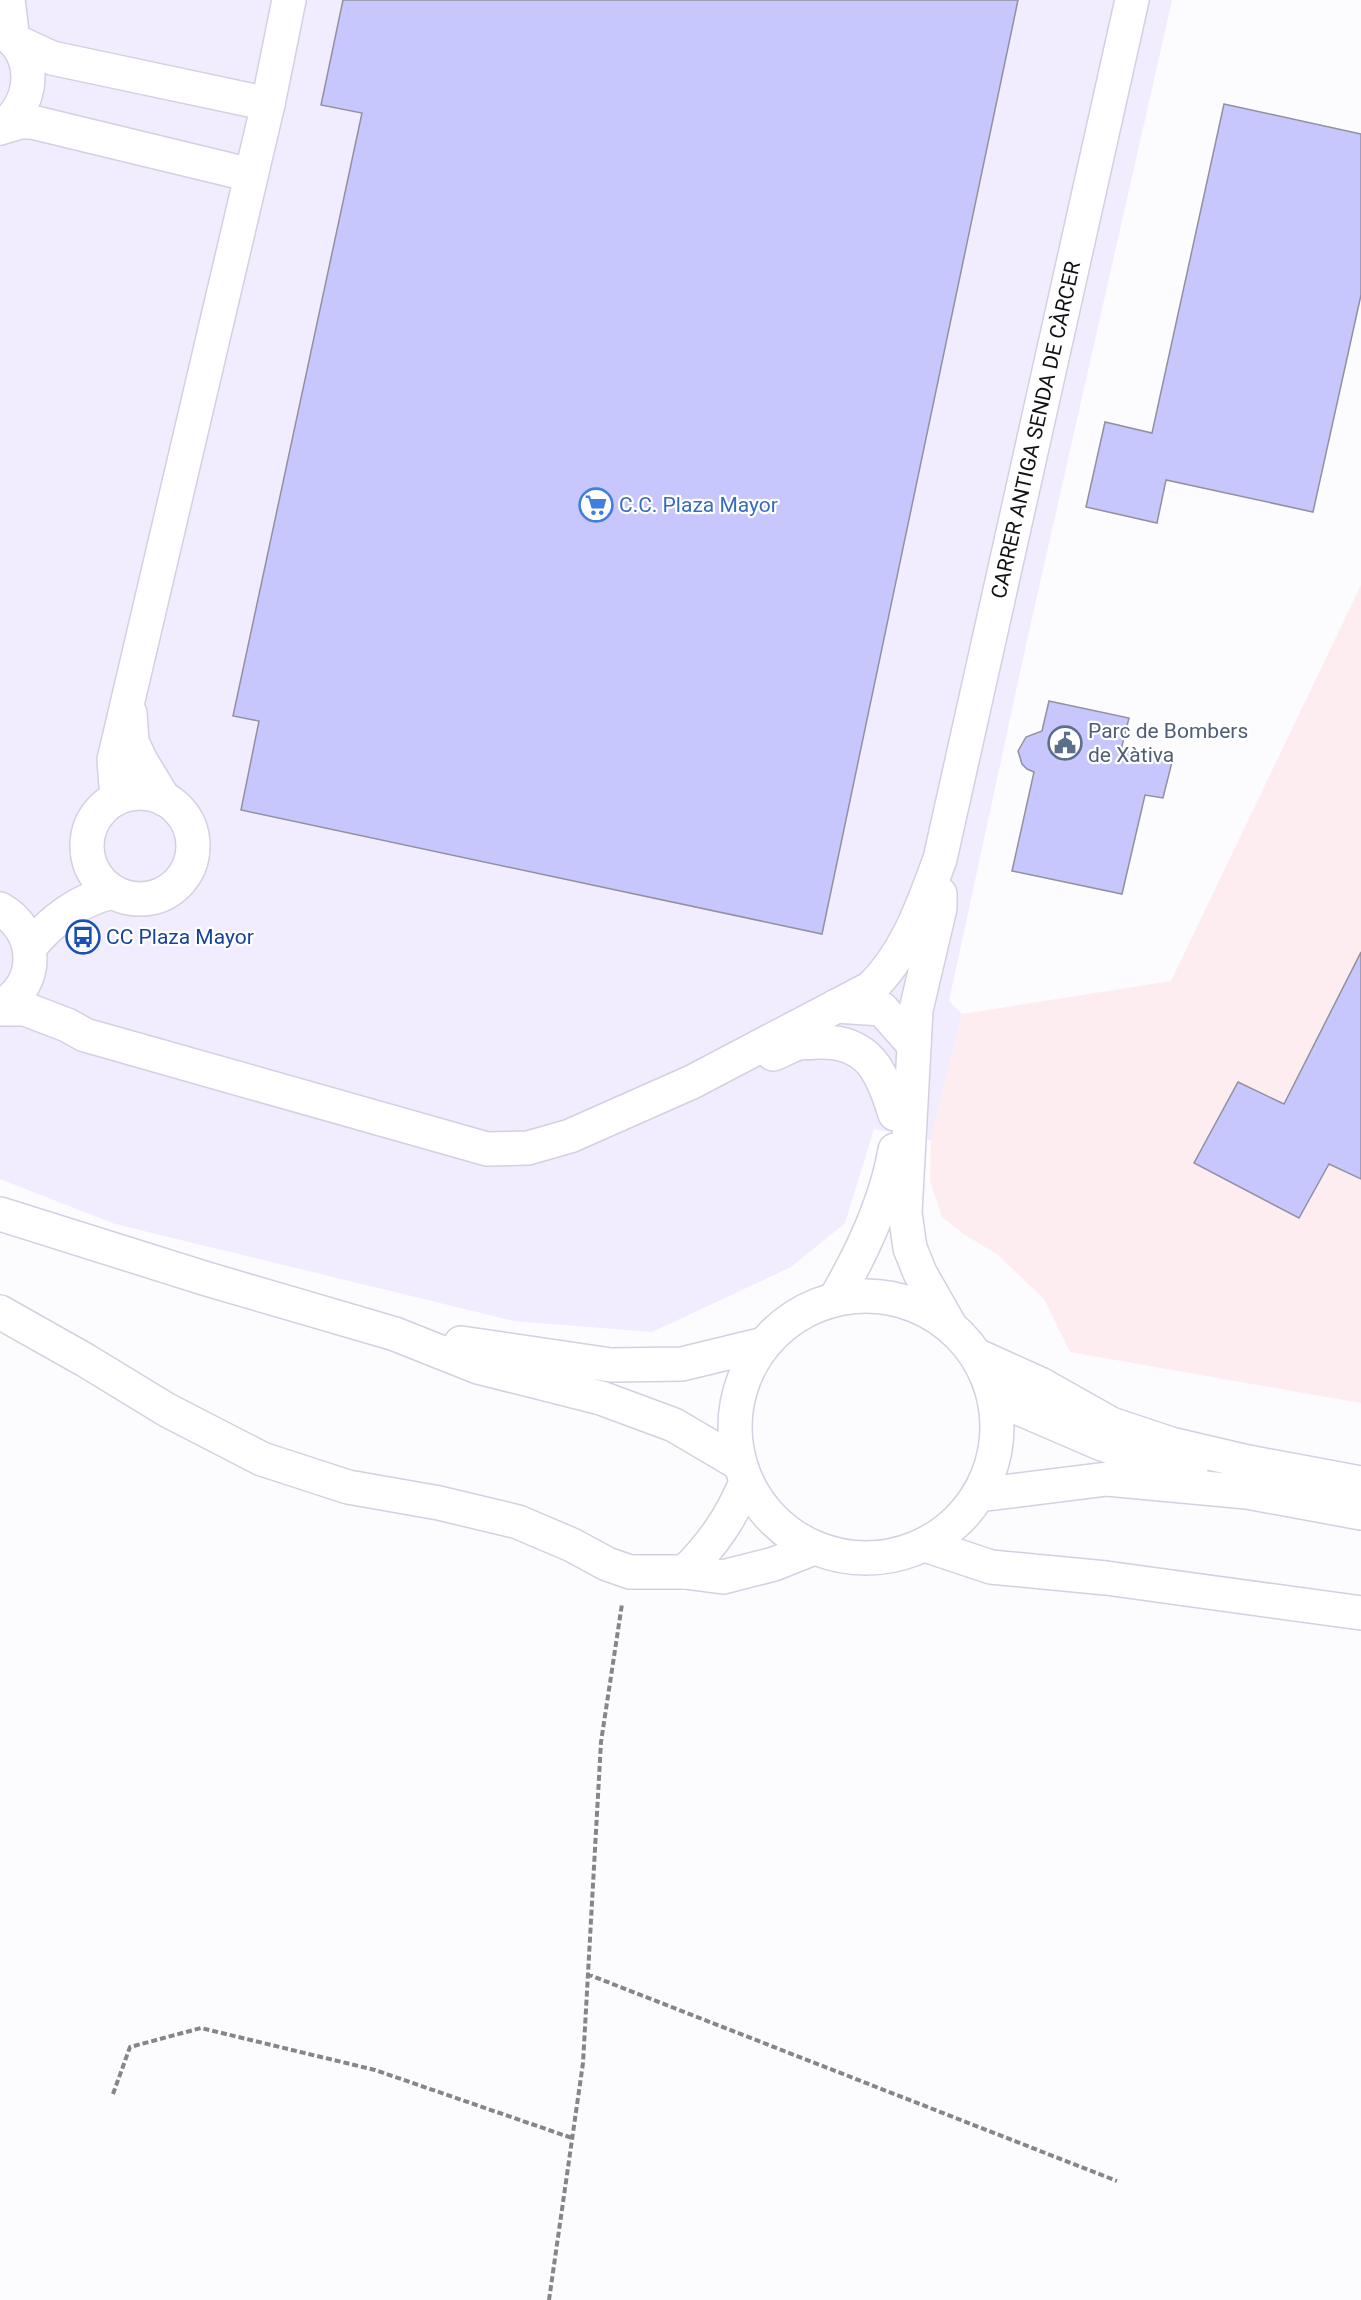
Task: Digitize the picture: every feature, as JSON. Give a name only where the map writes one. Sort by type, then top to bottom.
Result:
[{"type":"street","points":[[7,121],[26,95],[28,81],[13,42],[8,0]]},
{"type":"street","points":[[117,798],[114,760],[268,104],[289,0]]},
{"type":"street","name":"CARRER ANTIGA SENDA DE CÀRCER","points":[[940,859],[1131,0]]},
{"type":"street","points":[[13,42],[52,58],[268,104]]},
{"type":"street","points":[[7,121],[37,108],[151,118],[42,72],[13,42]]},
{"type":"street","points":[[7,121],[32,122],[250,175]]},
{"type":"street","points":[[128,699],[132,742],[164,799]]},
{"type":"street","points":[[133,794],[148,794],[164,799],[176,807],[190,831],[193,844],[186,872],[178,883],[154,897],[140,899],[125,897],[113,892],[95,875],[90,864],[87,849],[91,826],[104,807],[117,798],[133,794]]},
{"type":"street","points":[[940,859],[919,916],[899,1014],[906,1036],[905,1213],[910,1248],[920,1273],[949,1324],[978,1356],[988,1376],[995,1398],[998,1431],[992,1464],[979,1495],[955,1524],[925,1545],[889,1556],[851,1558],[814,1548],[787,1532],[763,1510],[743,1473],[734,1422],[743,1381],[764,1344],[796,1315],[835,1299],[874,1295],[904,1301],[914,1304],[949,1324]]},
{"type":"street","points":[[895,1114],[906,1036],[916,1010],[940,908],[940,859]]},
{"type":"street","points":[[67,1025],[33,984],[26,935],[6,913],[50,902],[64,895],[74,886],[90,864]]},
{"type":"street","points":[[0,1007],[21,988],[29,960],[44,928],[65,913],[99,895],[113,892]]},
{"type":"street","points":[[0,1007],[25,1009],[86,1035],[487,1149],[528,1148],[570,1136],[692,1082],[871,988],[888,972],[919,916]]},
{"type":"street","points":[[835,1006],[882,1009],[906,1036]]},
{"type":"street","points":[[692,1082],[764,1058],[800,1043],[832,1042],[857,1048],[886,1084],[895,1114],[897,1138],[892,1164],[872,1226],[855,1265],[835,1299]]},
{"type":"street","points":[[0,1214],[395,1334],[478,1367],[601,1398],[674,1425],[743,1473]]},
{"type":"street","points":[[0,1312],[167,1410],[262,1459],[348,1487],[439,1503],[518,1522],[572,1545],[607,1564],[630,1572],[686,1572],[723,1577],[774,1564],[814,1548]]},
{"type":"street","points":[[395,1334],[611,1365],[682,1364],[764,1344]]},
{"type":"street","points":[[978,1356],[1040,1384],[1111,1424],[1171,1444],[1248,1462],[1361,1483]]},
{"type":"street","points":[[995,1398],[1102,1444],[1247,1492]]},
{"type":"street","points":[[686,1572],[709,1548],[734,1511],[743,1473]]},
{"type":"street","points":[[979,1495],[1107,1479],[1247,1492],[1361,1513]]},
{"type":"street","points":[[925,1545],[991,1567],[1106,1578],[1361,1613]]},
{"type":"path","points":[[549,2300],[583,2062],[602,1742],[622,1598],[630,1572]]},
{"type":"path","points":[[587,1974],[1117,2181]]},
{"type":"path","points":[[112,2094],[130,2047],[201,2028],[375,2070],[572,2139]]},
{"type":"shaded area","points":[[0,0],[1172,0],[1027,640],[949,1001],[962,1014],[931,1140],[874,1129],[845,1223],[791,1267],[652,1332],[514,1321],[115,1224],[0,1179]]},
{"type":"shaded area","points":[[1361,585],[1361,1403],[1070,1352],[1044,1299],[998,1255],[962,1233],[942,1217],[930,1181],[931,1140],[962,1014],[1171,981]]},
{"type":"building","name":"C.C. Plaza Mayor","points":[[343,0],[1018,0],[822,934],[241,810],[259,721],[233,716],[362,113],[321,105]]},
{"type":"building","points":[[1224,104],[1361,134],[1361,295],[1313,512],[1166,480],[1157,523],[1086,507],[1105,422],[1152,433]]},
{"type":"building","points":[[1049,701],[1129,718],[1121,750],[1172,762],[1163,798],[1145,795],[1122,894],[1012,871],[1034,772],[1022,764],[1018,751],[1026,737],[1042,731]]},
{"type":"building","points":[[1361,952],[1361,1179],[1329,1164],[1299,1218],[1194,1163],[1238,1082],[1284,1104]]},
{"type":"place","name":"C.C. Plaza Mayor","points":[[596,505]]},
{"type":"place","name":"Parc de Bombers de Xàtiva","points":[[1065,743]]},
{"type":"place","name":"CC Plaza Mayor","points":[[83,937]]}]
